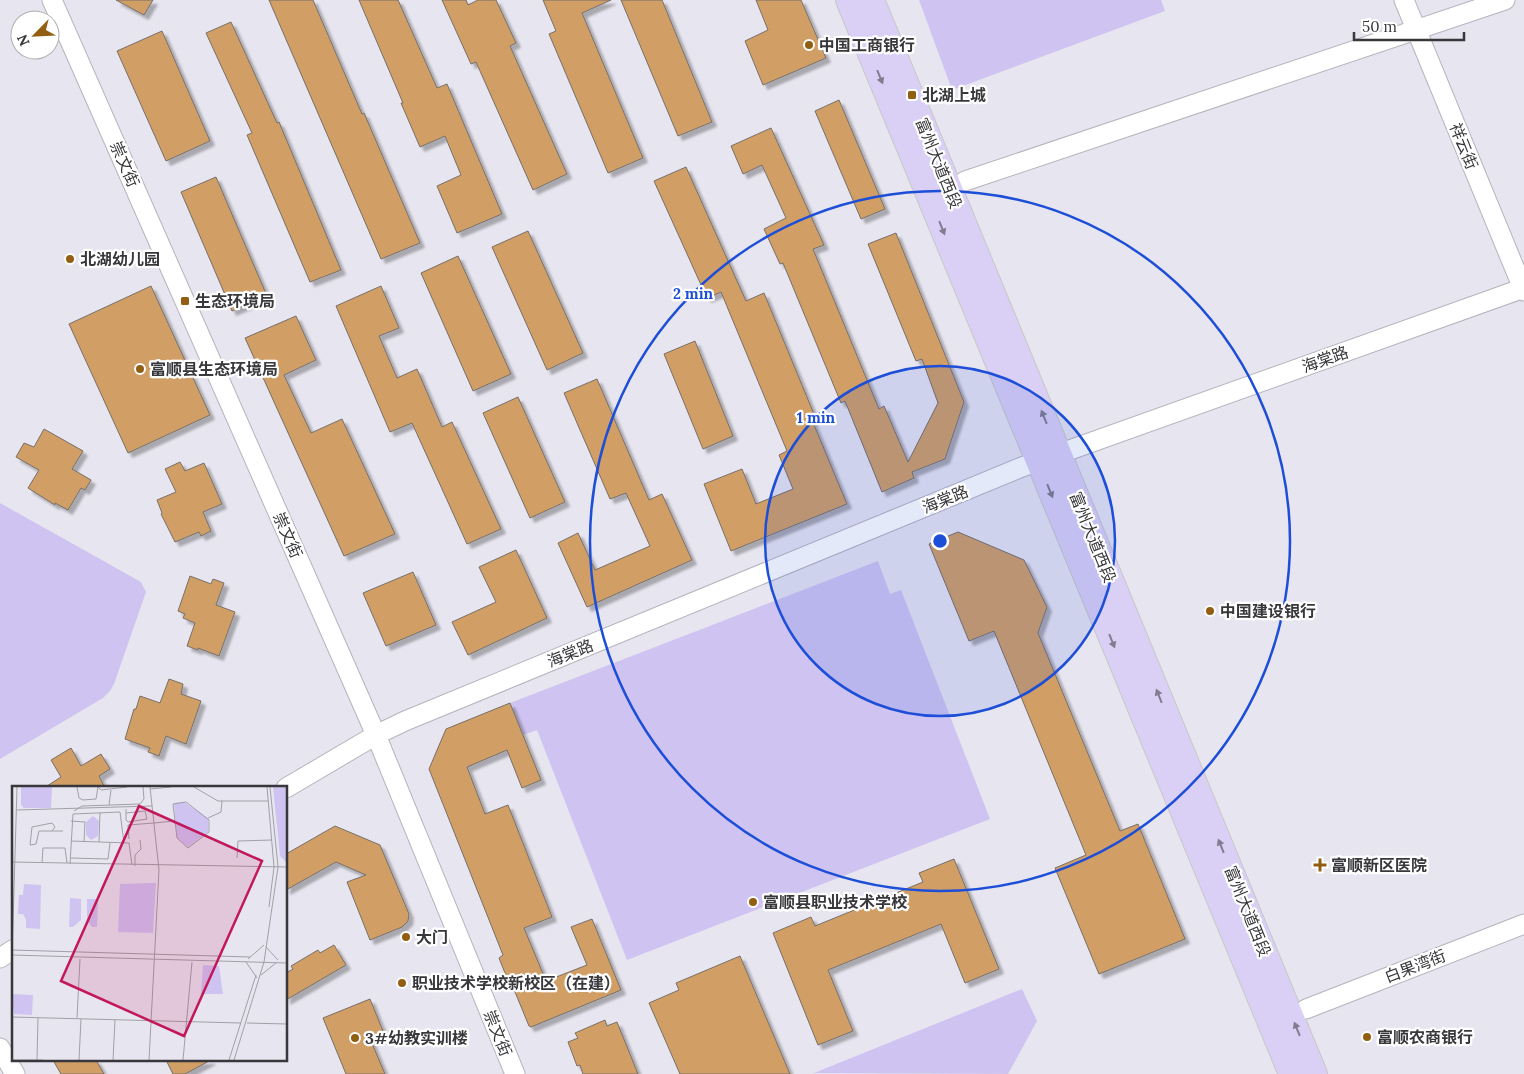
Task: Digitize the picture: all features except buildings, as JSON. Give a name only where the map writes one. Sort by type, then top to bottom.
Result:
[{"type":"main road","name":"富州大道西段","points":[[848,0],[1315,1074]]},
{"type":"main road","name":"富州大道西段","points":[[872,0],[1048,457],[1291,1074]]},
{"type":"street","name":"崇文街","points":[[52,0],[376,735],[514,1074]]},
{"type":"street","name":"祥云街","points":[[1404,0],[1524,290]]},
{"type":"street","points":[[965,181],[1505,0]]},
{"type":"street","name":"海棠路","points":[[288,787],[376,735],[414,718],[1048,457],[1524,290]]},
{"type":"street","name":"白果湾街","points":[[1306,1008],[1524,924]]},
{"type":"street","points":[[0,958],[12,951]]},
{"type":"street","points":[[0,1048],[15,1074]]},
{"type":"shaded area","points":[[919,0],[1161,0],[1165,11],[952,90]]},
{"type":"shaded area","points":[[0,503],[141,582],[146,592],[110,691],[103,698],[0,759]]},
{"type":"shaded area","points":[[878,561],[890,594],[901,590],[990,819],[627,960],[537,730],[523,735],[510,703]]},
{"type":"shaded area","points":[[1022,989],[1037,1021],[1008,1074],[814,1073]]},
{"type":"place","name":"中国工商银行","points":[[809,45]]},
{"type":"place","name":"北湖上城","points":[[912,95]]},
{"type":"place","name":"北湖幼儿园","points":[[70,259]]},
{"type":"place","name":"生态环境局","points":[[185,301]]},
{"type":"place","name":"富顺县生态环境局","points":[[140,369]]},
{"type":"place","name":"中国建设银行","points":[[1210,611]]},
{"type":"place","name":"富顺新区医院","points":[[1320,865]]},
{"type":"place","name":"富顺县职业技术学校","points":[[753,902]]},
{"type":"place","name":"大门","points":[[406,937]]},
{"type":"place","name":"职业技术学校新校区（在建）","points":[[402,983]]},
{"type":"place","name":"富顺农商银行","points":[[1367,1037]]},
{"type":"place","name":"3#幼教实训楼","points":[[355,1038]]}]
